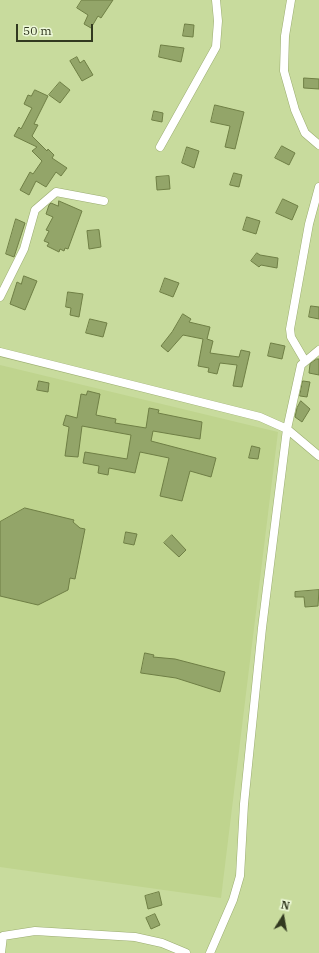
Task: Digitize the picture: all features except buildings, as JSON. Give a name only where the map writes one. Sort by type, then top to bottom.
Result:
[{"type":"street","points":[[160,147],[216,47],[218,21],[216,0]]},
{"type":"street","points":[[291,0],[285,36],[284,71],[295,110],[305,133],[319,145]]},
{"type":"street","points":[[306,361],[291,337],[290,329],[309,224],[319,187]]},
{"type":"street","points":[[0,298],[24,249],[35,210],[56,192],[104,201]]},
{"type":"street","points":[[210,953],[233,900],[240,876],[244,804],[262,628],[288,429],[298,371],[301,365],[319,350]]},
{"type":"street","points":[[0,352],[260,417],[288,429],[319,456]]},
{"type":"street","points":[[1,953],[3,936],[35,931],[135,937],[162,943],[186,953]]},
{"type":"shaded area","points":[[0,365],[278,432],[221,898],[0,867]]}]
